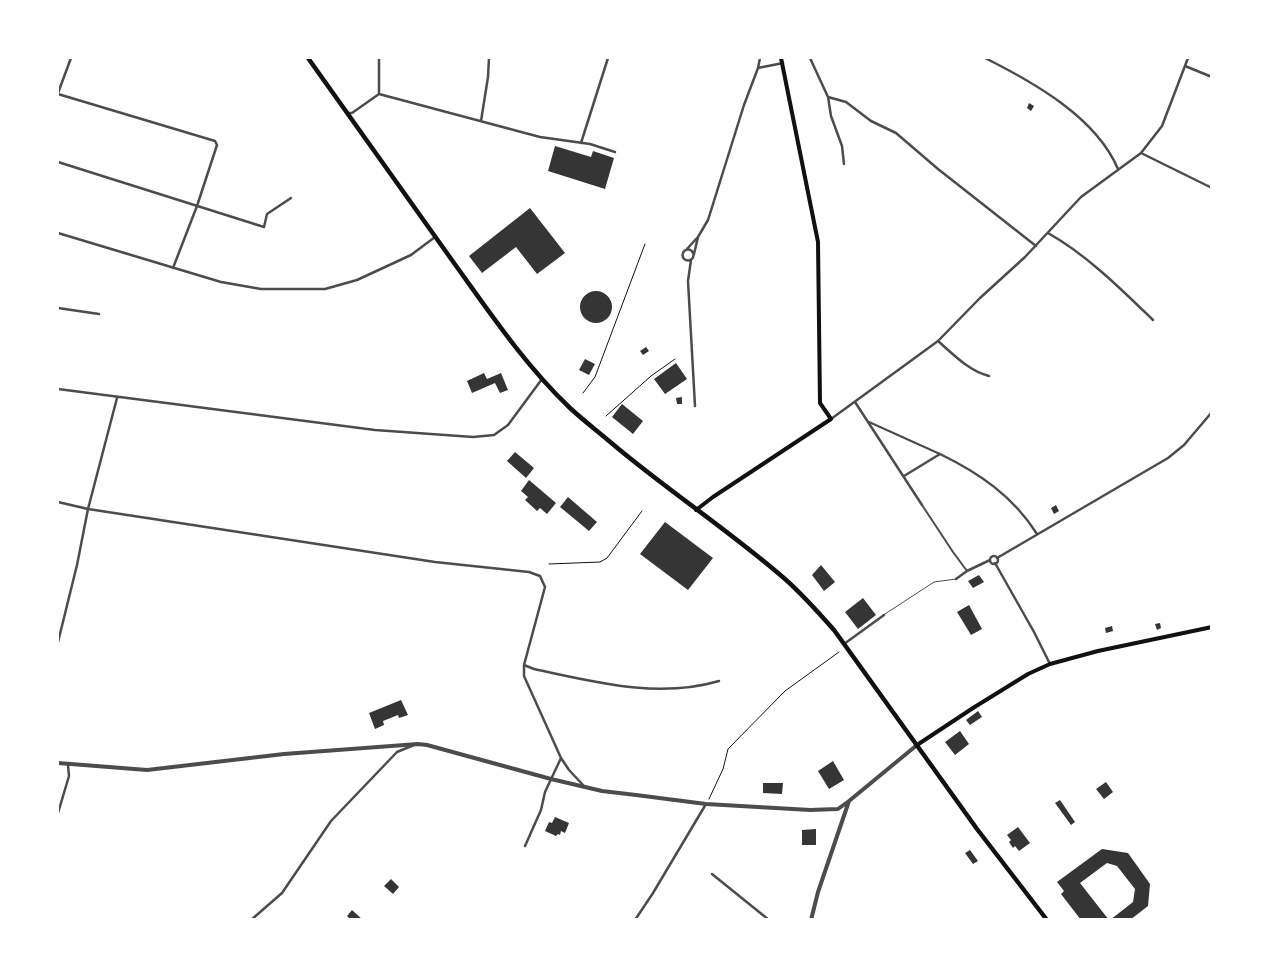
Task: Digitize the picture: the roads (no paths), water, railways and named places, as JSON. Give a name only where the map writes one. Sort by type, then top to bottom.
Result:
[{"type":"highway","points":[[308,58],[510,340],[542,379],[570,408],[599,433],[785,579],[810,603],[844,644],[998,858],[1047,920]]},
{"type":"main road","points":[[696,510],[713,496],[831,419],[820,403],[818,242],[781,58]]},
{"type":"main road","points":[[917,745],[1028,674],[1050,664],[1098,651],[1212,627]]},
{"type":"street","points":[[71,58],[58,94],[215,141],[217,146],[197,206],[173,268]]},
{"type":"street","points":[[379,58],[379,94]]},
{"type":"street","points":[[481,121],[490,58]]},
{"type":"street","points":[[581,143],[608,58]]},
{"type":"street","points":[[695,406],[688,270],[682,254],[698,237],[708,220],[760,58]]},
{"type":"street","points":[[810,58],[828,97],[831,116],[842,146],[844,164]]},
{"type":"street","points":[[985,58],[1058,100],[1089,127],[1112,155],[1118,169]]},
{"type":"street","points":[[994,62],[997,58]]},
{"type":"street","points":[[831,419],[938,341],[980,298],[1036,246],[1081,197],[1141,153],[1162,126],[1188,58]]},
{"type":"street","points":[[758,68],[783,63]]},
{"type":"street","points":[[1185,66],[1212,77]]},
{"type":"street","points":[[348,113],[352,113],[379,94],[540,137],[581,143],[615,152]]},
{"type":"street","points":[[828,97],[846,102],[871,121],[896,133],[938,169],[1036,246]]},
{"type":"street","points":[[1141,153],[1212,188]]},
{"type":"street","points":[[58,162],[264,227],[267,214],[292,198]]},
{"type":"street","points":[[58,233],[221,282],[261,289],[324,289],[357,280],[411,255],[435,237]]},
{"type":"street","points":[[1048,233],[1084,258],[1153,320]]},
{"type":"street","points":[[688,270],[698,237]]},
{"type":"street","points":[[686,250],[691,250],[694,254]]},
{"type":"street","points":[[685,260],[691,260]]},
{"type":"street","points":[[58,308],[99,314]]},
{"type":"street","points":[[938,341],[978,373],[989,376]]},
{"type":"street","points":[[58,389],[375,430],[473,437],[494,435],[508,425],[542,379]]},
{"type":"street","points":[[58,642],[77,565],[88,509],[117,398]]},
{"type":"street","points":[[855,402],[952,552],[967,571]]},
{"type":"street","points":[[956,579],[967,571],[990,560],[992,556],[997,558],[1168,458],[1184,445],[1212,412]]},
{"type":"street","points":[[867,421],[969,468],[1004,494],[1026,517],[1037,534]]},
{"type":"street","points":[[904,476],[940,454]]},
{"type":"street","points":[[58,502],[88,509],[435,562],[529,572],[540,576],[545,587],[524,665],[524,676],[561,758],[585,787]]},
{"type":"street","points":[[997,558],[996,563],[1050,664]]},
{"type":"street","points":[[990,560],[992,563],[996,563]]},
{"type":"street","points":[[844,644],[884,614]]},
{"type":"street","points":[[524,665],[534,669],[630,688],[689,687],[719,681]]},
{"type":"street","points":[[58,762],[147,770],[284,754],[418,744],[602,791],[706,804],[823,810],[838,809],[917,745]]},
{"type":"street","points":[[251,920],[282,893],[331,821],[381,768],[398,752],[418,744]]},
{"type":"street","points":[[525,846],[541,810],[550,779],[561,758]]},
{"type":"street","points":[[58,813],[69,776],[68,763]]},
{"type":"street","points":[[811,920],[827,864],[849,801]]},
{"type":"street","points":[[634,920],[658,885],[706,804]]},
{"type":"street","points":[[712,874],[769,920]]},
{"type":"lane","points":[[884,614],[934,582],[956,579]]}]
